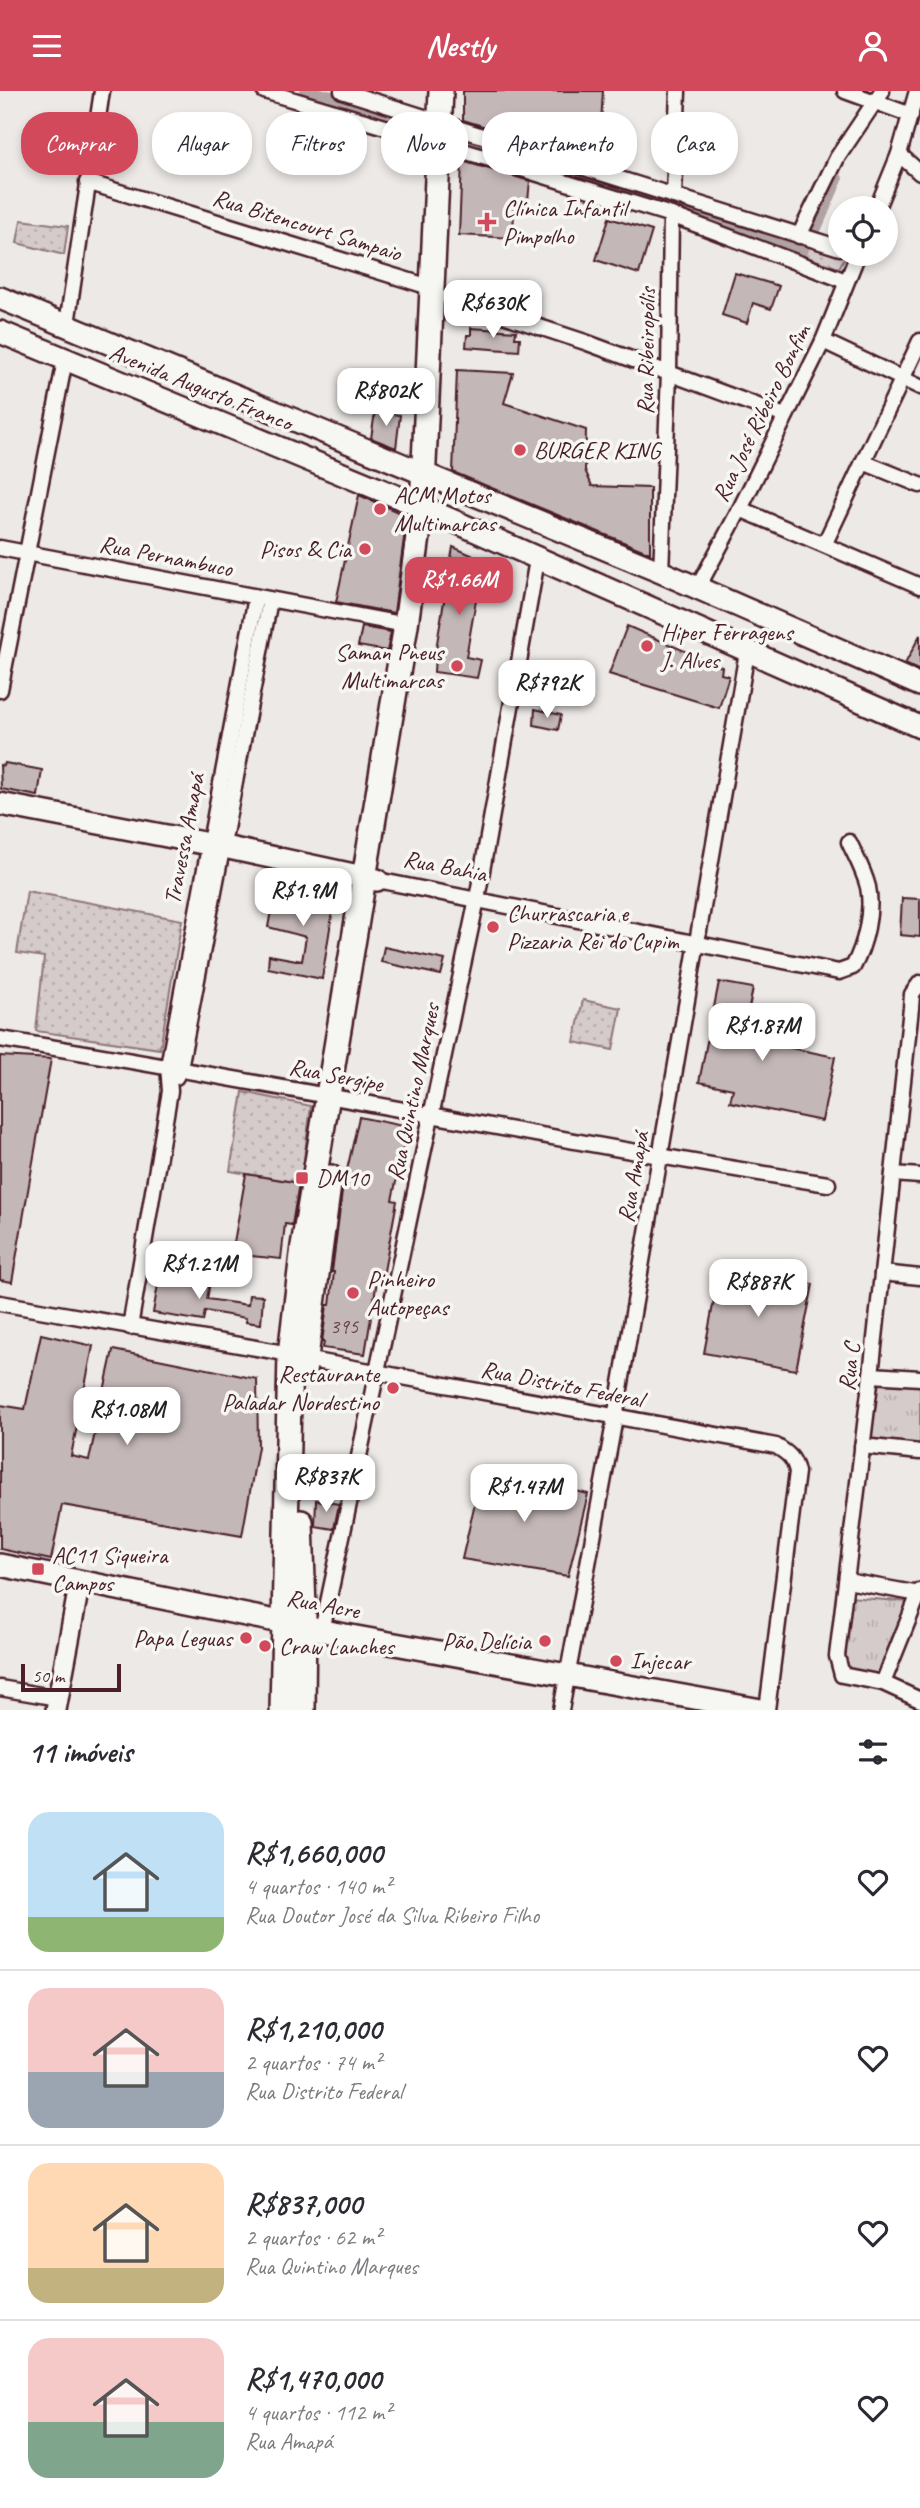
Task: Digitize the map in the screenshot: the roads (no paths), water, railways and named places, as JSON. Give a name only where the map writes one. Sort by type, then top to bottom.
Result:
[{"type":"main road","points":[[441,91],[444,112]]},
{"type":"main road","points":[[451,112],[455,91]]},
{"type":"main road","points":[[303,1710],[298,1357],[334,1097],[429,510],[445,175]]},
{"type":"main road","name":"Avenida Augusto Franco","points":[[0,298],[661,572],[920,685]]},
{"type":"main road","name":"Avenida Augusto Franco","points":[[0,332],[429,510],[920,727]]},
{"type":"main road","points":[[370,879],[406,625],[429,510]]},
{"type":"main road","name":"Rua Bahia","points":[[0,804],[216,845],[370,879]]},
{"type":"main road","name":"Rua Acre","points":[[0,1566],[303,1627],[761,1710]]},
{"type":"main road","points":[[282,1710],[303,1627]]},
{"type":"street","points":[[67,324],[102,91]]},
{"type":"street","points":[[264,91],[381,119]]},
{"type":"street","points":[[342,91],[392,112]]},
{"type":"street","points":[[674,196],[678,91]]},
{"type":"street","points":[[845,91],[878,96],[911,115]]},
{"type":"street","points":[[882,196],[900,155],[917,91]]},
{"type":"street","points":[[799,236],[837,158],[878,96]]},
{"type":"street","points":[[468,141],[674,196],[828,244]]},
{"type":"street","points":[[468,142],[846,281]]},
{"type":"street","points":[[900,155],[920,173]]},
{"type":"street","name":"Rua Bitencourt Sampaio","points":[[88,181],[441,293],[785,415]]},
{"type":"street","name":"Rua Ribeiropólis","points":[[661,572],[669,373],[671,215]]},
{"type":"street","name":"Rua José Ribeiro Bonfim","points":[[697,589],[823,341],[853,266]]},
{"type":"street","points":[[823,341],[920,387]]},
{"type":"street","points":[[824,543],[920,341]]},
{"type":"street","points":[[0,690],[65,360]]},
{"type":"street","points":[[863,462],[920,485]]},
{"type":"street","points":[[740,509],[920,586]]},
{"type":"street","name":"Rua Pernambuco","points":[[0,548],[406,625]]},
{"type":"street","name":"Rua Quintino Marques","points":[[303,1627],[376,1373],[477,899],[537,560]]},
{"type":"street","name":"Travessa Amapá","points":[[130,1327],[174,1067],[263,598]]},
{"type":"street","name":"Rua Amapá","points":[[561,1710],[615,1418],[747,652]]},
{"type":"street","name":"Rua Bahia","points":[[370,879],[839,972],[853,967],[858,958],[869,906],[863,872],[849,842]]},
{"type":"street","name":"Rua C","points":[[920,983],[912,994],[871,1375],[837,1656],[842,1675],[883,1683],[920,1700]]},
{"type":"street","name":"Rua Sergipe","points":[[0,1039],[174,1067],[659,1158],[828,1184]]},
{"type":"street","points":[[904,1073],[920,1075]]},
{"type":"street","points":[[893,1174],[920,1176]]},
{"type":"street","points":[[882,1273],[920,1277]]},
{"type":"street","name":"Rua Distrito Federal","points":[[0,1303],[776,1446],[794,1459],[797,1472],[767,1710]]},
{"type":"street","points":[[871,1375],[920,1378]]},
{"type":"street","points":[[862,1446],[920,1452]]},
{"type":"street","points":[[0,1688],[57,1704],[80,1581]]},
{"type":"street","points":[[847,1581],[919,1593],[883,1683]]},
{"type":"waterway","points":[[307,91],[381,114]]},
{"type":"waterway","points":[[468,142],[802,249]]},
{"type":"waterway","points":[[814,230],[836,179]]},
{"type":"place","name":"Clínica Infantil Pimpolho","points":[[487,222]]},
{"type":"place","name":"BURGER KING","points":[[520,450]]},
{"type":"place","name":"ACM Motos Multimarcas","points":[[380,509]]},
{"type":"place","name":"Pisos & Cia","points":[[365,549]]},
{"type":"place","name":"Hiper Ferragens J. Alves","points":[[647,646]]},
{"type":"place","name":"Saman Pneus Multimarcas","points":[[457,666]]},
{"type":"place","name":"Churrascaria e Pizzaria Rei do Cupim","points":[[493,927]]},
{"type":"place","name":"DM10","points":[[302,1178]]},
{"type":"place","name":"Pinheiro Autopeças","points":[[353,1293]]},
{"type":"place","name":"Restaurante Paladar Nordestino","points":[[393,1388]]},
{"type":"place","name":"AC11 Siqueira Campos","points":[[38,1569]]},
{"type":"place","name":"Papa Leguas","points":[[246,1638]]},
{"type":"place","name":"Pão Delícia","points":[[545,1641]]},
{"type":"place","name":"Craw Lanches","points":[[265,1646]]},
{"type":"place","name":"Injecar","points":[[616,1661]]}]
